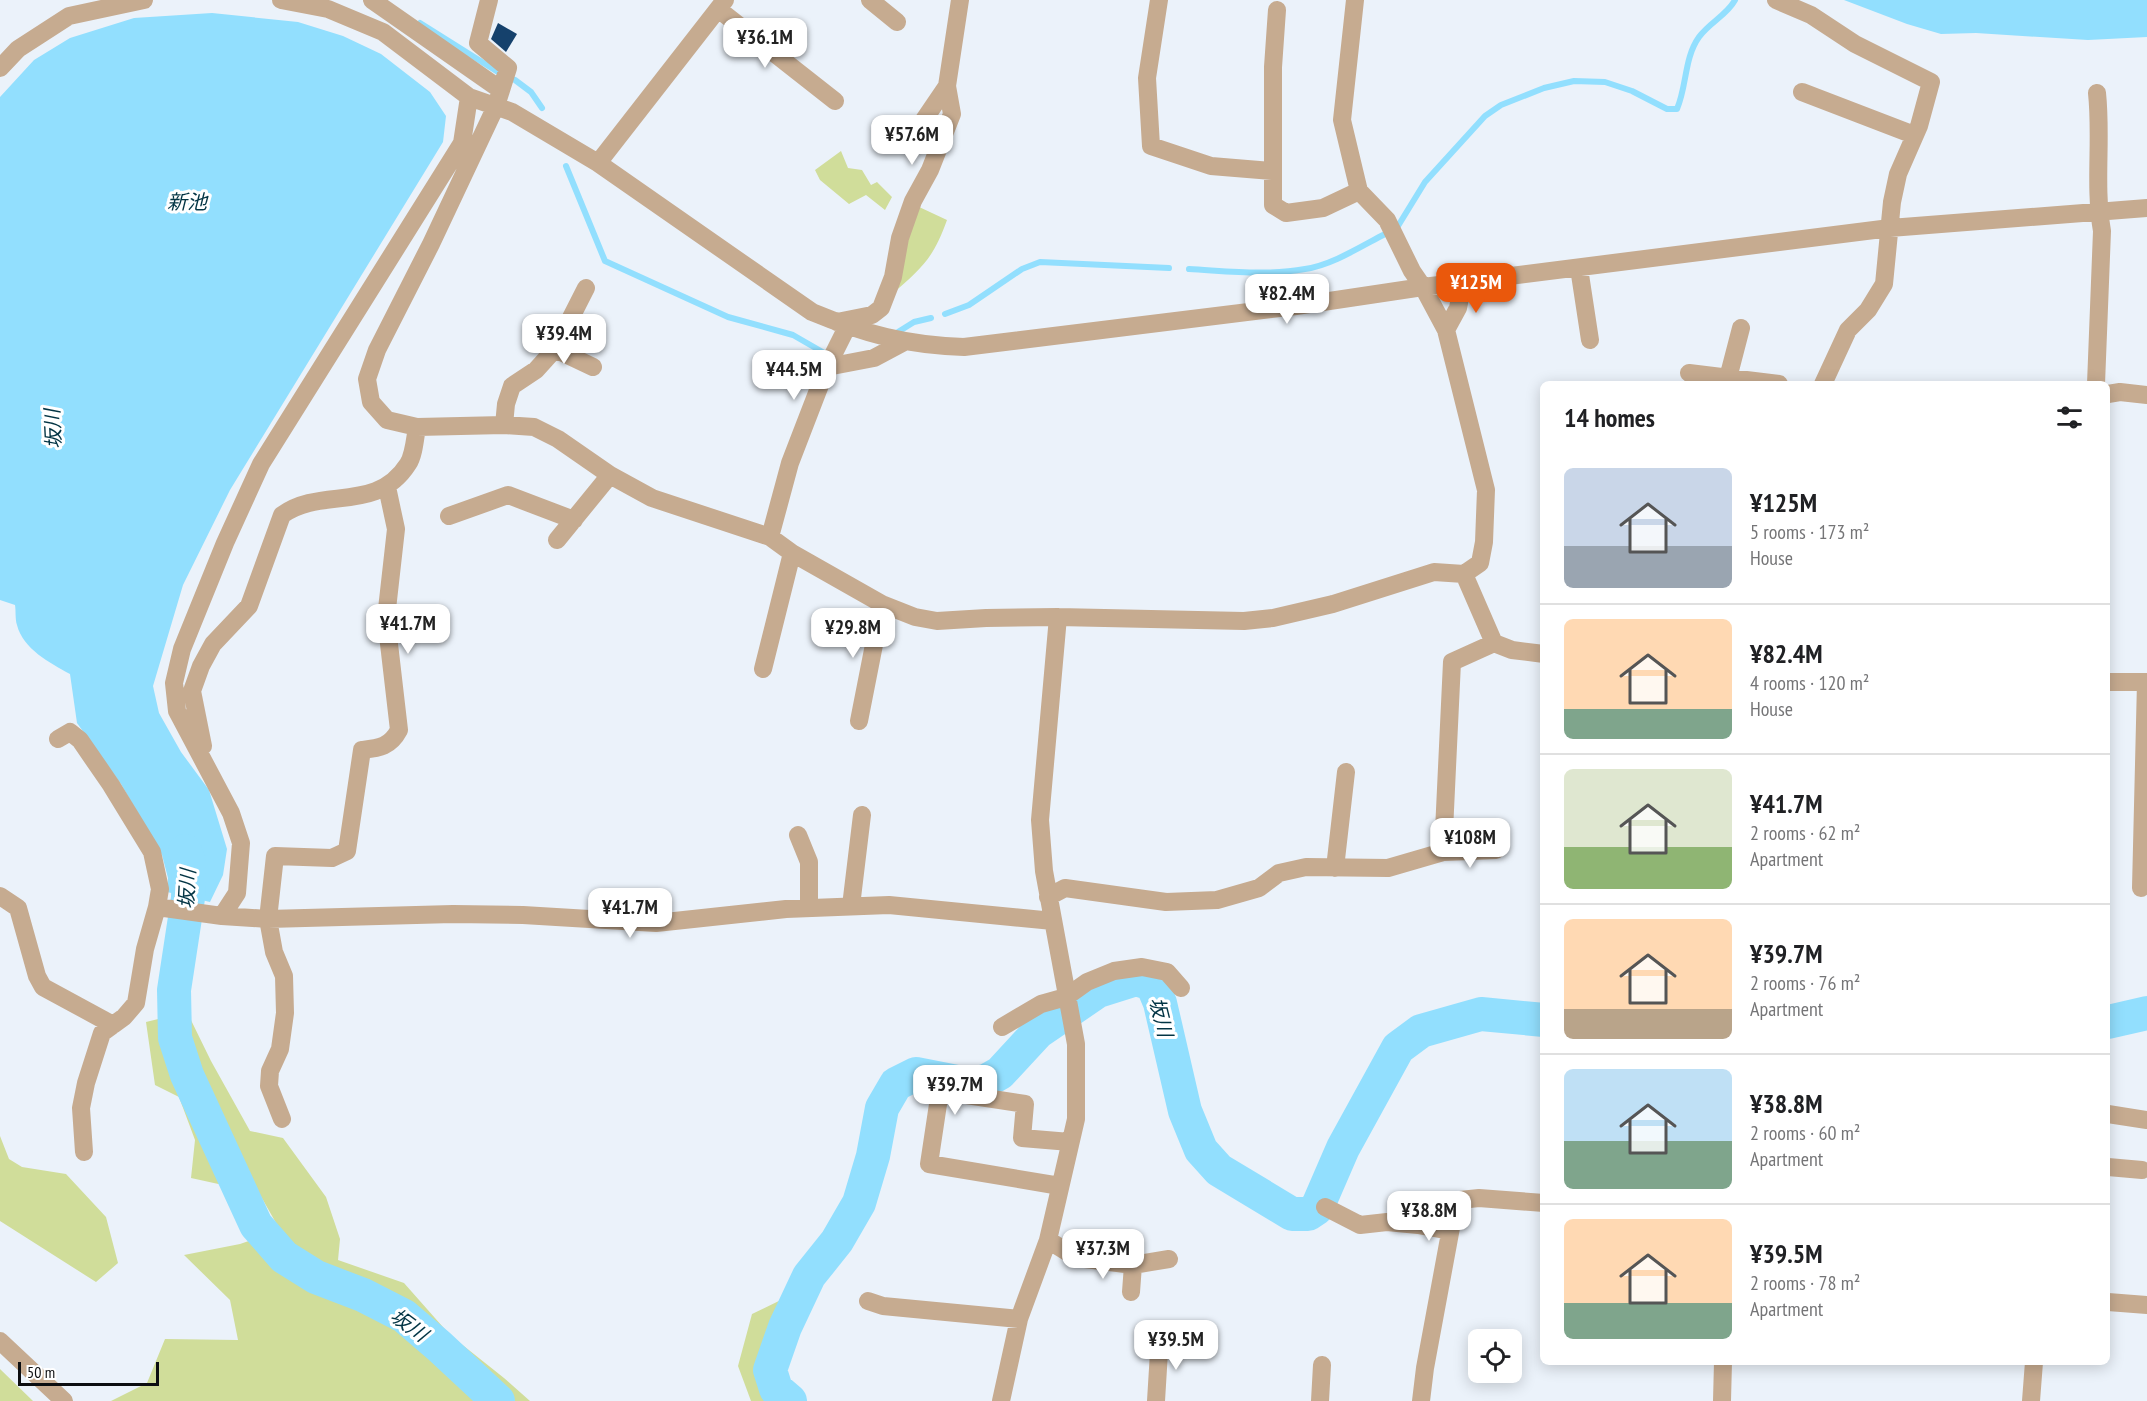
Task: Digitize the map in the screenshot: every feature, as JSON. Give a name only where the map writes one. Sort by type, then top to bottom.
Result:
[{"type":"street","points":[[0,68],[18,49],[69,16],[144,0]]},
{"type":"street","points":[[281,0],[327,9],[382,32],[469,97],[499,98]]},
{"type":"street","points":[[372,0],[499,98],[512,112],[598,163],[812,312],[842,325],[924,346],[964,347],[1890,228],[2147,208]]},
{"type":"street","points":[[489,0],[478,43],[508,68],[499,98],[431,244],[377,350],[367,379],[370,402],[387,420],[417,427],[504,425],[534,427],[558,439],[609,475],[652,498],[770,537],[792,553],[882,604],[915,617],[936,621],[1058,617],[1244,621],[1273,618],[1333,604],[1434,572],[1464,573],[1480,563],[1484,542],[1486,490],[1446,330],[1412,271],[1387,220],[1359,191],[1342,120],[1355,0]]},
{"type":"street","points":[[870,0],[897,22]]},
{"type":"street","points":[[842,325],[872,315],[881,308],[893,277],[900,238],[913,201],[930,170],[952,114],[947,86],[960,0]]},
{"type":"street","points":[[1159,0],[1147,78],[1151,146],[1211,166],[1272,171]]},
{"type":"street","points":[[1776,0],[1811,15],[1855,44],[1932,82],[1919,126],[1898,174],[1892,202],[1884,284],[1868,310],[1848,330],[1824,381]]},
{"type":"street","points":[[598,163],[722,4],[835,101]]},
{"type":"street","points":[[1277,10],[1273,67],[1273,205],[1286,213],[1323,208],[1359,191]]},
{"type":"street","points":[[915,134],[947,86]]},
{"type":"street","points":[[1802,92],[1914,135]]},
{"type":"street","points":[[2096,381],[2102,231],[2098,212],[2099,112],[2097,93]]},
{"type":"street","points":[[215,916],[237,894],[241,843],[231,813],[177,711],[174,683],[182,649],[225,543],[261,464],[462,143],[469,97]]},
{"type":"street","points":[[928,115],[944,132]]},
{"type":"street","points":[[1579,268],[1590,340]]},
{"type":"street","points":[[1446,330],[1458,308],[1463,282]]},
{"type":"street","points":[[504,425],[506,404],[512,386],[536,370],[555,349],[586,288]]},
{"type":"street","points":[[770,537],[789,463],[842,325]]},
{"type":"street","points":[[1728,378],[1741,328]]},
{"type":"street","points":[[827,367],[874,358],[904,342]]},
{"type":"street","points":[[555,349],[592,366]]},
{"type":"street","points":[[1689,373],[1754,381]]},
{"type":"street","points":[[2110,394],[2120,392],[2147,395]]},
{"type":"street","points":[[207,767],[192,691],[201,666],[213,644],[249,606],[282,515],[293,507],[358,497],[387,487],[409,463],[417,427]]},
{"type":"street","points":[[557,540],[609,475]]},
{"type":"street","points":[[282,1119],[269,1086],[270,1071],[280,1049],[285,1013],[284,976],[274,952],[268,919],[275,856],[332,858],[347,851],[362,750],[382,747],[393,741],[399,730],[386,618],[396,529],[387,487]]},
{"type":"street","points":[[449,516],[508,495],[574,520]]},
{"type":"street","points":[[764,669],[792,553]]},
{"type":"street","points":[[1464,573],[1494,643],[1512,650],[1540,654]]},
{"type":"street","points":[[859,721],[882,604]]},
{"type":"street","points":[[1001,1401],[1019,1319],[1048,1240],[1076,1119],[1076,1044],[1048,897],[1040,819],[1058,617]]},
{"type":"street","points":[[1443,852],[1452,662],[1494,643]]},
{"type":"street","points":[[2110,682],[2146,682],[2141,888]]},
{"type":"street","points":[[58,739],[70,732],[80,740],[111,785],[152,852],[160,889],[159,908],[145,949],[136,1003],[124,1017],[102,1033],[86,1083],[81,1108],[84,1152]]},
{"type":"street","points":[[1335,868],[1346,772]]},
{"type":"street","points":[[851,906],[862,815]]},
{"type":"street","points":[[798,835],[809,862],[809,908]]},
{"type":"street","points":[[1048,897],[1065,888],[1166,902],[1217,900],[1258,888],[1279,873],[1306,867],[1388,868],[1443,852],[1496,850]]},
{"type":"street","points":[[0,897],[18,908],[37,976],[44,987],[113,1025]]},
{"type":"street","points":[[159,908],[215,916],[268,919],[453,914],[523,915],[656,923],[809,908],[889,905],[1053,921]]},
{"type":"street","points":[[1002,1027],[1041,1004],[1067,1001],[1087,982],[1114,971],[1142,967],[1167,972],[1181,988]]},
{"type":"street","points":[[1060,1186],[929,1164],[940,1091],[1025,1104],[1022,1138],[1070,1142]]},
{"type":"street","points":[[2110,1114],[2147,1120]]},
{"type":"street","points":[[2110,1167],[2142,1170]]},
{"type":"street","points":[[1421,1401],[1455,1206],[1460,1200],[1479,1198],[1540,1203]]},
{"type":"street","points":[[1325,1207],[1360,1225],[1387,1222],[1450,1231]]},
{"type":"street","points":[[1048,1240],[1077,1258],[1133,1265],[1169,1259]]},
{"type":"street","points":[[1131,1292],[1133,1265]]},
{"type":"street","points":[[868,1301],[883,1306],[1019,1319]]},
{"type":"street","points":[[2110,1302],[2147,1305]]},
{"type":"street","points":[[1156,1401],[1159,1352],[1164,1335]]},
{"type":"street","points":[[0,1341],[64,1401]]},
{"type":"street","points":[[1320,1401],[1322,1365]]},
{"type":"street","points":[[1722,1401],[1723,1365]]},
{"type":"street","points":[[2031,1401],[2034,1365]]},
{"type":"green space","points":[[841,151],[848,168],[862,170],[871,185],[877,182],[892,197],[885,210],[866,195],[849,204],[820,180],[815,170]]},
{"type":"green space","points":[[917,206],[947,220],[931,254],[891,295]]},
{"type":"green space","points":[[187,1012],[250,1131],[283,1138],[326,1197],[340,1239],[338,1260],[404,1283],[450,1335],[530,1401],[111,1401],[147,1383],[165,1339],[238,1340],[230,1300],[184,1255],[240,1244],[280,1230],[259,1193],[191,1178],[195,1140],[179,1097],[155,1085],[146,1022]]},
{"type":"green space","points":[[0,1136],[9,1159],[22,1167],[66,1174],[106,1217],[118,1263],[96,1282],[0,1221]]},
{"type":"green space","points":[[789,1296],[767,1354],[763,1383],[781,1401],[751,1401],[738,1366],[752,1314]]},
{"type":"green space","points":[[0,1369],[33,1401],[0,1401]]},
{"type":"water","points":[[1844,0],[2147,0],[2147,37],[2088,40],[1976,33],[1941,34],[1907,24]]},
{"type":"water","name":"新池","points":[[212,13],[298,22],[343,36],[381,54],[430,92],[446,116],[443,142],[230,490],[183,585],[153,686],[159,713],[181,752],[209,790],[227,849],[223,875],[210,902],[167,892],[168,878],[162,855],[121,784],[77,723],[70,674],[31,648],[20,634],[16,623],[15,605],[0,600],[0,97],[34,60],[70,38],[134,18]]},
{"type":"building","points":[[498,23],[517,34],[506,52],[491,39]]},
{"type":"waterway","points":[[1398,226],[1425,182],[1485,116],[1501,105],[1544,88],[1574,81],[1605,82],[1632,91],[1667,109],[1677,109],[1694,45],[1703,32],[1728,10],[1735,0]]},
{"type":"waterway","points":[[420,23],[498,72]]},
{"type":"waterway","points":[[515,80],[531,92],[542,108]]},
{"type":"waterway","points":[[566,166],[605,261],[728,317],[793,335],[826,354]]},
{"type":"waterway","points":[[1189,269],[1262,273],[1305,269],[1336,260],[1385,234]]},
{"type":"waterway","points":[[945,314],[969,305],[1022,269],[1040,262],[1169,268]]},
{"type":"waterway","points":[[898,332],[914,322],[931,318]]},
{"type":"waterway","name":"坂川","points":[[185,851],[189,861],[188,898],[174,990],[175,1038],[187,1075],[256,1225],[284,1257],[316,1277],[363,1295],[404,1316],[498,1401]]},
{"type":"waterway","name":"坂川","points":[[790,1401],[776,1389],[770,1370],[785,1327],[809,1276],[837,1241],[859,1203],[873,1156],[882,1108],[896,1084],[916,1074],[967,1084],[986,1081],[1000,1073],[1038,1032],[1098,991],[1136,979],[1152,984],[1160,1003],[1185,1111],[1201,1150],[1219,1170],[1292,1214],[1308,1214],[1317,1208],[1343,1148],[1398,1048],[1421,1031],[1481,1014],[1540,1020]]},
{"type":"waterway","name":"坂川","points":[[2110,1022],[2147,1013]]}]
